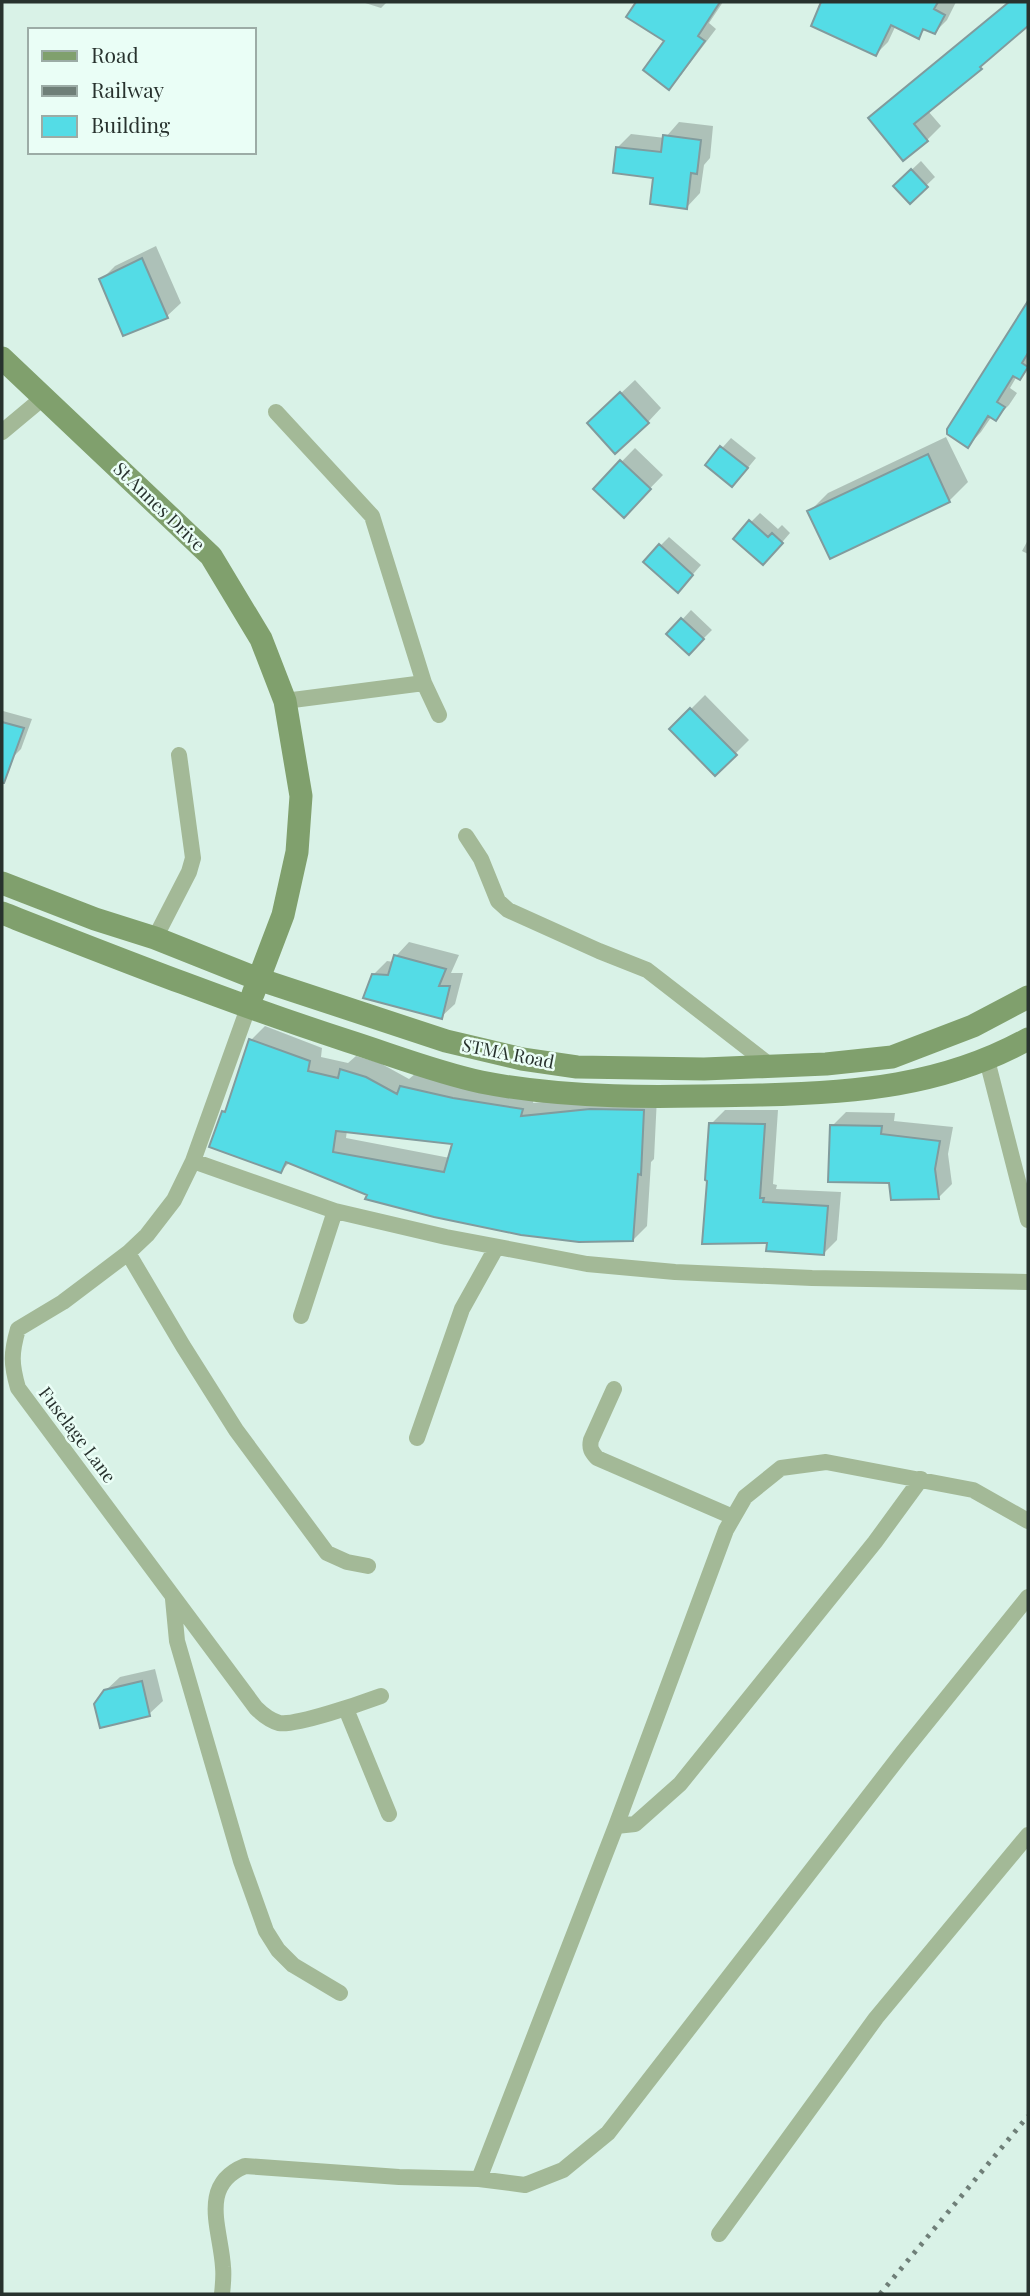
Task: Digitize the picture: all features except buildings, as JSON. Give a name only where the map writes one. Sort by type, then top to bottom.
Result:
[{"type":"main road","name":"St Annes Drive","points":[[2,358],[211,556],[261,639],[285,701],[301,796],[298,852],[283,915],[247,1008]]},
{"type":"main road","name":"STMA Road","points":[[2,883],[258,979],[446,1041],[522,1059],[577,1067],[704,1069],[826,1064],[892,1057],[973,1026],[1028,997]]},
{"type":"main road","name":"STMA Road","points":[[2,913],[247,1008],[438,1072],[482,1082],[576,1094],[708,1096],[827,1092],[896,1086],[987,1060],[1028,1039]]},
{"type":"street","points":[[2,432],[44,397]]},
{"type":"street","points":[[276,412],[372,516],[424,683],[439,715]]},
{"type":"street","points":[[285,701],[424,683]]},
{"type":"street","points":[[155,939],[190,872],[193,858],[179,755]]},
{"type":"street","points":[[466,836],[481,859],[498,901],[508,910],[647,970],[771,1066]]},
{"type":"street","name":"Fuselage Lane","points":[[247,1008],[193,1161],[174,1200],[147,1235],[128,1253],[63,1303],[18,1329],[13,1346],[12,1365],[18,1388],[265,1718],[282,1724],[346,1709],[380,1696]]},
{"type":"street","points":[[987,1060],[1028,1220]]},
{"type":"street","points":[[193,1161],[335,1211],[496,1248],[587,1264],[675,1272],[1028,1282]]},
{"type":"street","points":[[301,1317],[335,1211]]},
{"type":"street","points":[[417,1438],[461,1309],[496,1248]]},
{"type":"street","points":[[128,1253],[236,1430],[313,1536],[327,1553],[347,1562],[368,1566]]},
{"type":"street","points":[[614,1389],[591,1440],[590,1447],[597,1458],[733,1517]]},
{"type":"street","points":[[480,2179],[726,1530],[745,1497],[781,1468],[826,1462],[973,1490],[1028,1521]]},
{"type":"street","points":[[616,1826],[635,1824],[680,1784],[875,1542],[922,1479]]},
{"type":"street","points":[[172,1596],[177,1641],[241,1861],[267,1931],[278,1950],[293,1965],[340,1993]]},
{"type":"street","points":[[222,2294],[223,2266],[216,2211],[217,2196],[231,2172],[245,2166],[399,2177],[480,2179],[525,2185],[563,2170],[608,2133],[903,1752],[1028,1597]]},
{"type":"street","points":[[346,1709],[390,1814]]},
{"type":"street","points":[[719,2234],[876,2018],[1028,1835]]},
{"type":"railway","points":[[880,2294],[1028,2116]]}]
